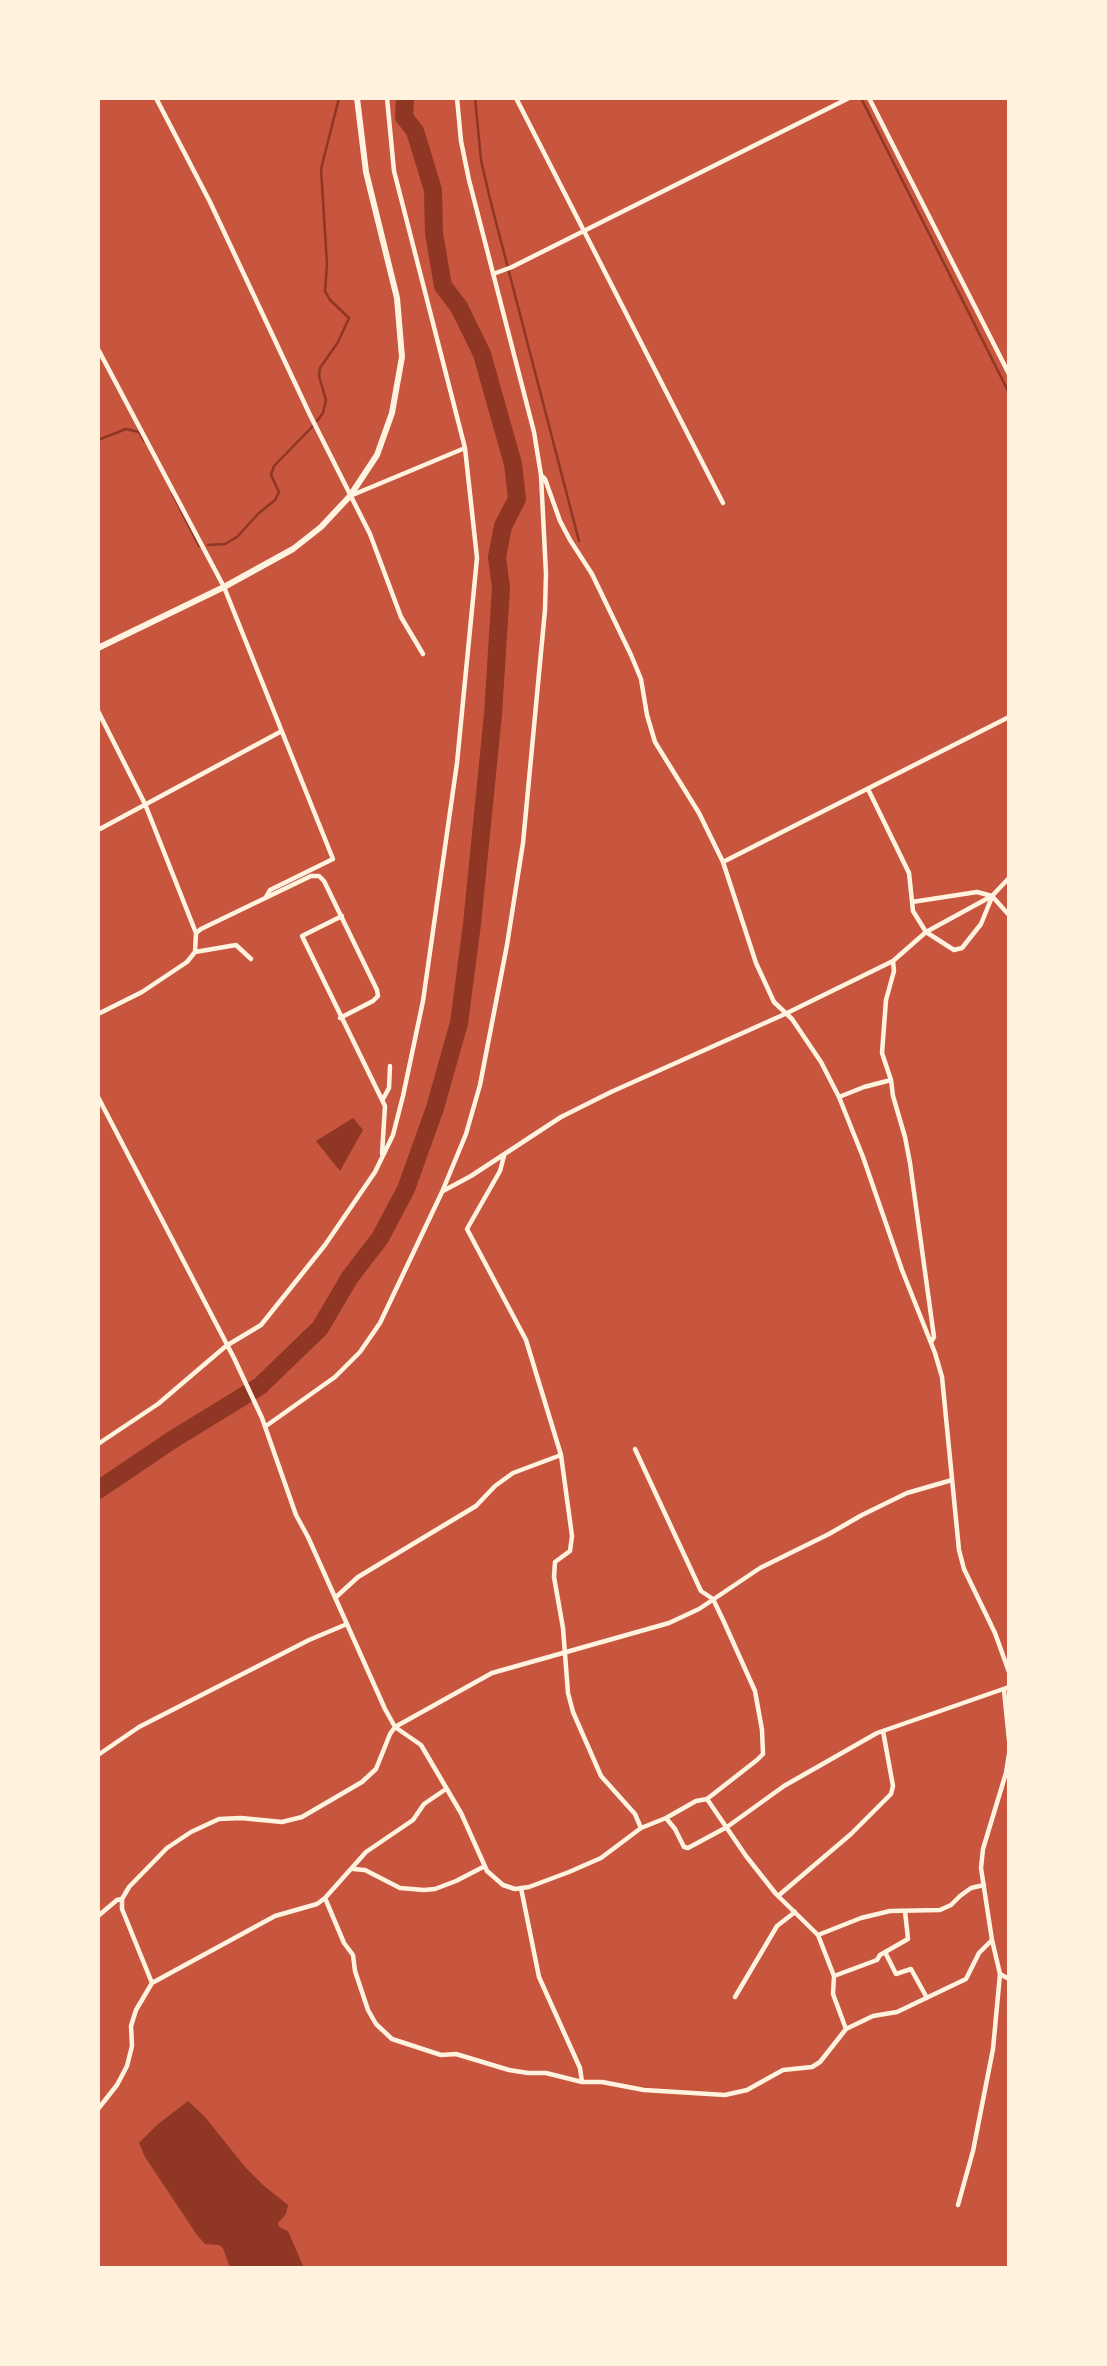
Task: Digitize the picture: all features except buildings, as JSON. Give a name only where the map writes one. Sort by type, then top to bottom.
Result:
[{"type":"street","points":[[156,98],[211,202],[310,415],[370,534],[401,617],[423,654]]},
{"type":"street","points":[[98,648],[224,587],[293,549],[321,527],[350,496],[377,455],[392,413],[402,357],[397,298],[366,172],[357,98]]},
{"type":"street","points":[[98,1444],[158,1404],[226,1346],[261,1325],[351,1210],[393,1135],[423,1001],[457,763],[477,558],[465,448],[394,171],[387,98]]},
{"type":"street","points":[[265,1426],[335,1377],[360,1352],[380,1323],[442,1192],[466,1134],[480,1085],[523,843],[545,610],[541,475],[534,432],[461,141],[457,98]]},
{"type":"street","points":[[516,98],[723,503]]},
{"type":"street","points":[[493,274],[583,232],[849,98]]},
{"type":"street","points":[[869,98],[1009,373]]},
{"type":"street","points":[[98,349],[224,587],[332,859],[270,890],[266,897]]},
{"type":"street","points":[[350,496],[465,448]]},
{"type":"street","points":[[541,475],[545,479],[560,521],[592,574],[631,655],[641,679],[649,727],[655,741],[699,813],[723,862],[756,962],[774,1002],[792,1019],[821,1062],[839,1097],[869,1172],[942,1377],[959,1550],[964,1569],[995,1633],[1009,1672]]},
{"type":"street","points":[[98,711],[145,804],[196,933],[195,952],[187,961],[142,992],[98,1014]]},
{"type":"street","points":[[723,862],[1009,717]]},
{"type":"street","points":[[98,830],[280,732]]},
{"type":"street","points":[[868,789],[909,873],[913,911],[926,932],[954,950],[962,948],[981,924],[992,896]]},
{"type":"street","points":[[196,933],[311,876],[319,876],[329,889],[377,990],[373,1001],[340,1018]]},
{"type":"street","points":[[442,1192],[504,1156],[561,1117],[893,961],[926,932],[992,896],[1009,878]]},
{"type":"street","points":[[912,902],[969,893],[992,896],[1009,915]]},
{"type":"street","points":[[342,916],[302,936],[382,1100],[386,1116],[382,1157]]},
{"type":"street","points":[[195,952],[236,945],[251,960]]},
{"type":"street","points":[[893,961],[894,971],[886,1000],[882,1053],[910,1163],[934,1337],[931,1342]]},
{"type":"street","points":[[382,1100],[388,1088],[390,1066]]},
{"type":"street","points":[[839,1097],[891,1080]]},
{"type":"street","points":[[98,1097],[234,1358],[262,1418],[296,1516],[395,1727],[421,1745],[461,1813],[487,1871],[503,1885],[529,1887],[601,1858],[641,1828],[696,1801],[707,1799],[763,1754],[755,1691],[713,1599],[701,1591],[635,1449]]},
{"type":"street","points":[[504,1156],[500,1171],[467,1229],[526,1340],[561,1455],[572,1536],[570,1551],[555,1562],[554,1577],[568,1693],[573,1712],[601,1776],[635,1814],[641,1828]]},
{"type":"street","points":[[335,1598],[358,1577],[476,1506],[495,1486],[513,1473],[561,1455]]},
{"type":"street","points":[[152,1983],[122,1909],[122,1899],[128,1887],[167,1849],[191,1832],[219,1819],[282,1822],[302,1817],[362,1782],[376,1769],[395,1727],[492,1673],[669,1623],[713,1599],[760,1568],[829,1535],[862,1515],[907,1493],[952,1480]]},
{"type":"street","points":[[98,1755],[151,1721],[309,1640],[346,1624]]},
{"type":"street","points":[[666,1818],[684,1847],[688,1848],[727,1827],[784,1786],[883,1731],[985,1694],[1007,1689],[1009,1740]]},
{"type":"street","points":[[778,1896],[851,1834],[891,1794],[893,1786],[883,1731]]},
{"type":"street","points":[[958,2205],[973,2151],[993,2049],[1000,1974],[981,1868],[983,1849],[1006,1773],[1009,1754]]},
{"type":"street","points":[[98,2109],[117,2085],[127,2066],[132,2046],[131,2026],[136,2010],[152,1983],[275,1916],[317,1904],[366,1852],[413,1820],[424,1804],[446,1789]]},
{"type":"street","points":[[707,1799],[778,1896],[818,1935],[834,1976],[833,1994],[846,2029]]},
{"type":"street","points":[[352,1869],[365,1870],[400,1888],[424,1890],[456,1881],[485,1865]]},
{"type":"street","points":[[818,1935],[890,1910],[940,1910],[951,1905],[971,1888],[984,1885]]},
{"type":"street","points":[[521,1888],[539,1977],[580,2068],[582,2082]]},
{"type":"street","points":[[325,1898],[344,1944],[353,1955],[355,1971],[368,2010],[376,2024],[392,2039],[441,2055],[456,2054],[528,2074],[547,2073],[582,2082],[602,2082],[644,2090],[738,2094],[783,2070],[803,2069],[820,2062],[846,2029],[873,2016],[897,2012],[966,1979],[979,1953],[992,1940]]},
{"type":"street","points":[[98,1916],[122,1899]]},
{"type":"street","points":[[834,1976],[877,1960],[885,1952],[908,1940],[905,1911]]},
{"type":"street","points":[[736,1997],[777,1926],[795,1912]]},
{"type":"street","points":[[885,1952],[895,1975],[911,1969],[927,1998]]},
{"type":"street","points":[[1000,1974],[1009,1979]]},
{"type":"shaded area","points":[[353,1118],[363,1130],[340,1171],[316,1141]]},
{"type":"shaded area","points":[[188,2101],[205,2117],[245,2167],[288,2205],[286,2214],[278,2223],[279,2227],[288,2231],[304,2268],[230,2268],[223,2248],[205,2244],[197,2235],[145,2157],[139,2143]]},
{"type":"waterway","points":[[317,421],[323,413],[326,400],[319,376],[320,368],[338,342],[349,318],[330,300],[325,291],[327,264],[321,169],[339,98]]},
{"type":"waterway","points":[[98,1490],[260,1386],[320,1328],[350,1277],[380,1238],[406,1189],[435,1108],[459,1023],[493,714],[501,588],[497,557],[503,526],[517,499],[513,464],[482,354],[459,307],[443,286],[434,233],[433,190],[415,131],[404,117],[405,98]]},
{"type":"waterway","points":[[475,98],[481,160],[490,199],[579,541]]},
{"type":"waterway","points":[[861,98],[1009,393]]},
{"type":"waterway","points":[[208,545],[225,544],[237,537],[275,500],[279,492],[271,475],[274,466],[313,426]]},
{"type":"waterway","points":[[98,440],[126,429],[139,432],[144,441]]},
{"type":"waterway","points":[[172,493],[199,546]]}]
